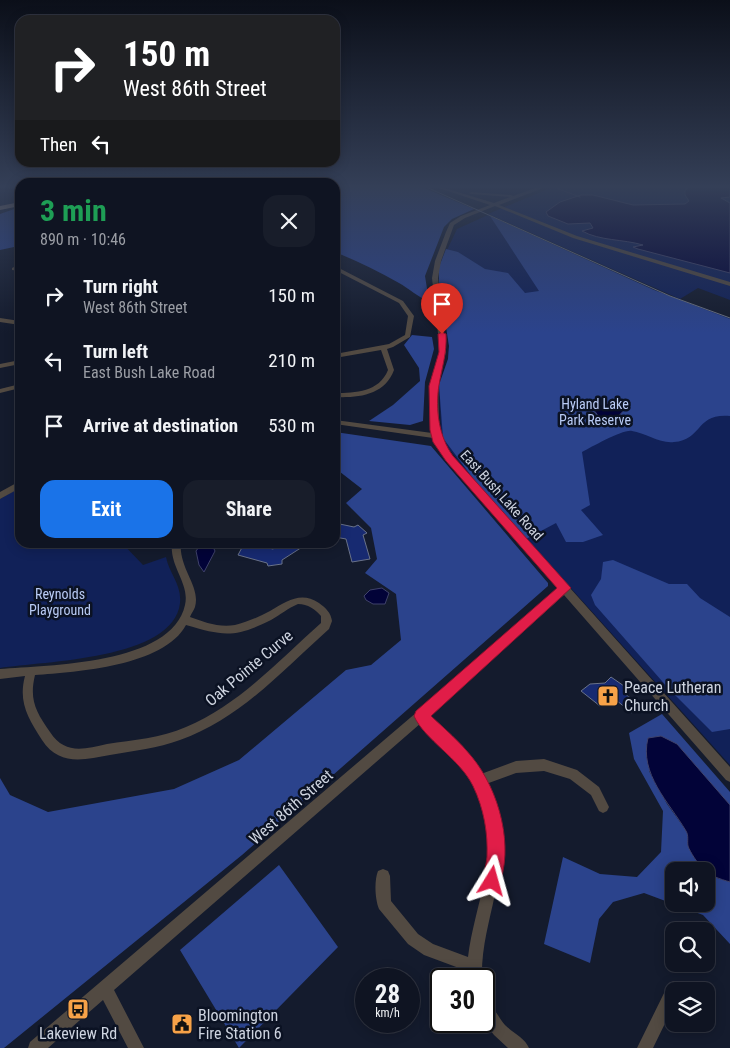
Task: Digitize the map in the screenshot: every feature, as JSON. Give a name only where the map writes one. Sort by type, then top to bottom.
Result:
[{"type":"street","name":"East Bush Lake Road","points":[[447,236],[438,261],[435,278],[443,352],[434,378],[436,436],[449,459],[730,776]]},
{"type":"street","points":[[572,236],[730,284]]},
{"type":"street","points":[[340,271],[406,306],[411,316],[410,333],[405,339],[396,344],[340,355]]},
{"type":"street","points":[[0,320],[15,322]]},
{"type":"street","points":[[340,395],[365,393],[387,380],[391,370],[383,347]]},
{"type":"street","points":[[0,366],[15,363]]},
{"type":"street","points":[[0,391],[15,387]]},
{"type":"street","points":[[409,431],[426,427],[435,418]]},
{"type":"street","points":[[340,423],[436,436]]},
{"type":"street","points":[[340,428],[427,438],[436,436]]},
{"type":"street","points":[[0,496],[15,487]]},
{"type":"street","points":[[0,674],[75,668],[140,653],[167,638],[184,620],[190,606],[191,588],[178,565],[177,548]]},
{"type":"street","name":"West 86th Street","points":[[36,1048],[421,716],[565,588]]},
{"type":"street","name":"Oak Pointe Curve","points":[[31,672],[26,689],[26,701],[47,739],[63,753],[83,755],[168,739],[212,720],[243,698],[324,626],[327,621],[324,612],[313,603],[301,600],[289,604],[268,617],[234,629],[227,630],[184,620]]},
{"type":"street","points":[[421,716],[466,762],[479,781],[492,817],[495,860],[475,948],[474,968]]},
{"type":"street","points":[[479,781],[516,767],[544,765],[573,774],[596,791],[603,807]]},
{"type":"street","points":[[383,876],[384,904],[413,940],[466,968]]},
{"type":"street","points":[[105,988],[136,1048]]},
{"type":"street","points":[[645,1048],[665,1007]]},
{"type":"street","points":[[495,1025],[505,1037],[521,1048]]},
{"type":"green space","points":[[0,236],[15,236],[15,248],[0,250]]},
{"type":"green space","points":[[340,236],[441,236],[425,276],[429,301],[383,274],[340,254]]},
{"type":"green space","name":"Hyland Lake Park Reserve","points":[[454,236],[534,236],[654,290],[730,318],[730,765],[478,485],[449,449],[443,438],[441,427],[439,385],[448,359],[449,346],[439,282],[439,267]]},
{"type":"green space","points":[[503,236],[534,236],[654,290],[730,319],[730,416],[719,416],[705,422],[690,437],[683,440],[669,442],[628,431],[615,435],[582,452],[590,505],[581,510],[603,535],[583,542],[566,542],[556,523],[526,539],[478,485],[443,438],[439,385],[448,359],[449,346],[439,282],[439,267],[446,249],[458,252],[485,269],[508,273],[525,293],[539,291]]},
{"type":"green space","points":[[537,236],[730,236],[730,300],[698,288],[680,299]]},
{"type":"green space","points":[[412,335],[432,337],[434,349],[425,382],[423,421],[410,425],[369,421],[393,405],[420,381],[419,368],[404,345]]},
{"type":"green space","points":[[340,433],[431,446],[548,583],[548,586],[242,855],[4,1048],[0,1048],[0,778],[10,795],[48,812],[174,789],[239,760],[346,670],[371,665],[401,640],[396,594],[365,573],[377,559],[371,528],[346,503],[362,489],[340,472]]},
{"type":"green space","name":"Reynolds Playground","points":[[15,490],[15,548],[127,548],[143,565],[166,557],[180,597],[180,603],[172,622],[155,636],[132,647],[74,659],[0,668],[0,499]]},
{"type":"green space","points":[[613,560],[669,584],[687,584],[700,598],[730,617],[730,729],[712,732],[669,689],[595,605],[591,595],[601,579],[603,562]]},
{"type":"green space","points":[[662,714],[730,792],[730,805],[649,771],[667,804],[688,833],[688,847],[699,862],[665,862],[665,901],[644,893],[613,902],[599,919],[590,963],[544,944],[563,857],[600,874],[637,877],[661,852],[663,811],[634,759],[629,733]]},
{"type":"green space","points":[[279,865],[338,947],[239,1048],[180,950]]},
{"type":"green space","points":[[715,877],[730,882],[730,944],[715,928],[715,922],[710,922],[703,915],[695,912],[715,912]]},
{"type":"shaded area","points":[[596,236],[730,236],[730,273],[633,247],[643,245]]},
{"type":"shaded area","points":[[611,403],[624,409],[620,415],[614,418],[600,418],[593,409],[600,405]]},
{"type":"shaded area","points":[[198,548],[214,548],[215,551],[204,572],[199,565],[196,551]]},
{"type":"shaded area","points":[[382,588],[389,593],[385,604],[373,604],[366,600],[364,596],[370,590]]},
{"type":"shaded area","points":[[661,736],[677,744],[730,805],[730,882],[715,876],[715,862],[698,862],[690,851],[686,831],[657,787],[652,776],[646,751],[648,738]]},
{"type":"building","points":[[340,524],[354,527],[358,525],[367,533],[363,535],[370,559],[352,562],[346,539],[340,538]]},
{"type":"building","points":[[242,548],[301,548],[282,560],[282,564],[268,566],[267,563],[238,555]]},
{"type":"building","name":"Peace Lutheran Church","points":[[611,677],[624,686],[625,694],[639,704],[632,713],[616,700],[612,704],[607,699],[600,706],[581,691],[590,684],[605,683]]},
{"type":"railway","points":[[535,236],[670,296],[730,318]]},
{"type":"place","name":"Peace Lutheran Church","points":[[608,696]]},
{"type":"place","name":"Lakeview Rd","points":[[78,1009]]},
{"type":"place","name":"Bloomington Fire Station 6","points":[[182,1024]]},
{"type":"route","points":[[442,334],[443,352],[434,378],[435,430],[438,442],[449,459],[565,588],[421,716],[466,762],[479,781],[486,797],[492,817],[495,838],[495,860],[492,881]]}]
